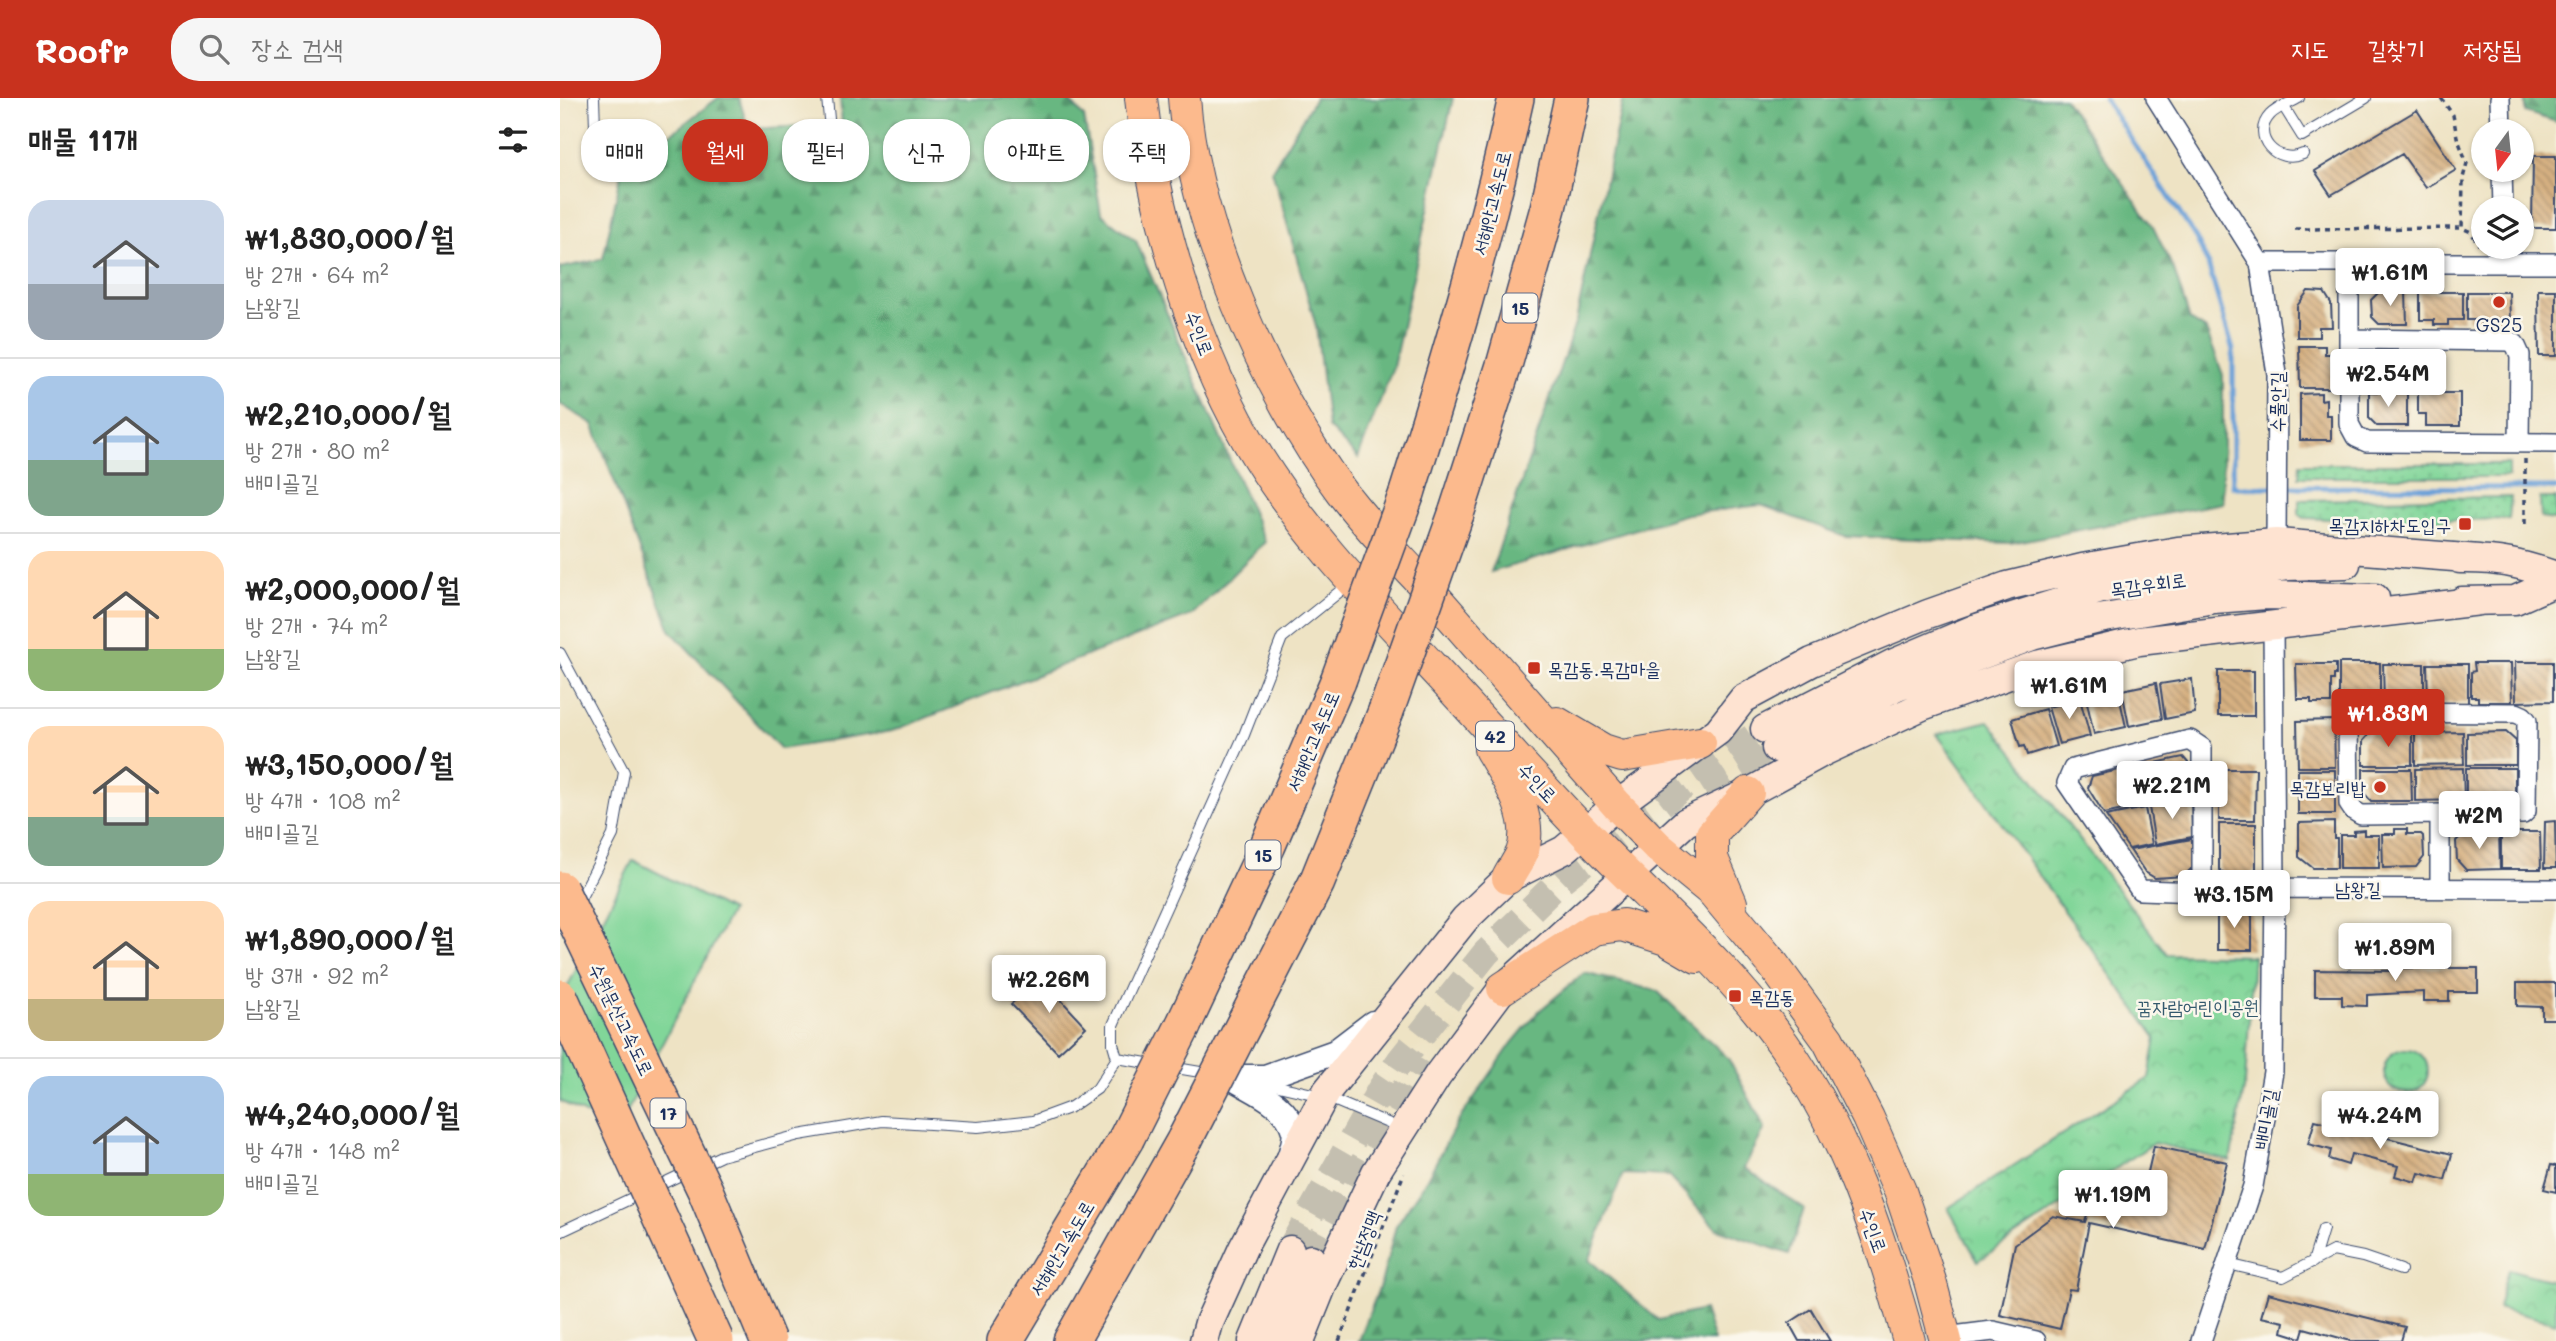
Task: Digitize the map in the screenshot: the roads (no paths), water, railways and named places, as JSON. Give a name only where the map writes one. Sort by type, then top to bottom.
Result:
[{"type":"highway","name":"서해안고속도로","points":[[1005,1341],[1126,1139],[1183,1026],[1268,845],[1338,681],[1407,493],[1455,338],[1497,183],[1516,98]]},
{"type":"highway","name":"15","points":[[1071,1341],[1185,1139],[1317,882],[1386,711],[1456,514],[1506,362],[1548,208],[1572,98]]},
{"type":"highway","name":"수원문산고속도로","points":[[560,889],[705,1189],[768,1341]]},
{"type":"highway","name":"17","points":[[560,997],[716,1341]]},
{"type":"main road","name":"수인로","points":[[1141,98],[1155,188],[1180,280],[1217,379],[1258,458],[1305,525],[1352,581],[1585,833],[1730,976],[1785,1046],[1821,1104],[1854,1175],[1882,1248],[1909,1341]]},
{"type":"main road","name":"수인로","points":[[1184,98],[1186,127],[1197,184],[1223,264],[1258,348],[1298,427],[1341,492],[1617,805],[1658,847],[1713,892],[1772,963],[1828,1040],[1868,1118],[1899,1191],[1930,1281],[1946,1339]]},
{"type":"main road","points":[[1204,1341],[1209,1323],[1243,1248],[1335,1079],[1465,919],[1508,878],[1564,850],[1617,805],[1718,731],[1743,699],[1812,662],[1928,614],[1994,590],[2082,568],[2178,551],[2276,543],[2479,559]]},
{"type":"main road","name":"목감우회로","points":[[2556,576],[2519,563],[2479,559],[2288,566],[2105,589],[1977,628],[1892,664],[1771,739],[1897,686],[2032,636],[2099,619],[2214,599],[2266,595],[2515,600],[2556,582]]},
{"type":"main road","points":[[1300,1341],[1323,1284],[1376,1171],[1402,1129],[1503,988],[1686,822],[1748,793],[1825,751],[1922,706],[2037,665],[2139,641],[2480,601]]},
{"type":"main road","points":[[1461,699],[1516,792],[1524,823],[1522,852],[1508,878]]},
{"type":"main road","points":[[1534,711],[1604,750],[1622,756],[1700,743]]},
{"type":"main road","points":[[1742,927],[1712,858],[1712,834],[1748,793]]},
{"type":"main road","points":[[1503,988],[1594,929],[1623,925],[1666,939],[1730,976]]},
{"type":"main road","points":[[1253,1341],[1301,1254],[1280,1341]]},
{"type":"street","name":"수풀안길","points":[[2155,98],[2260,263],[2277,373],[2276,543]]},
{"type":"street","points":[[2500,98],[2501,119]]},
{"type":"street","points":[[2260,263],[2349,264],[2471,257]]},
{"type":"street","points":[[2530,259],[2556,263]]},
{"type":"street","points":[[2349,264],[2349,424],[2356,437],[2367,442],[2522,452],[2556,443]]},
{"type":"street","points":[[2350,339],[2509,341],[2515,344],[2520,355],[2522,452]]},
{"type":"street","name":"배미골길","points":[[2201,1341],[2253,1186],[2273,1072],[2273,624]]},
{"type":"street","points":[[2358,712],[2516,713],[2523,716],[2527,721],[2526,811],[2522,814],[2440,814],[2361,815],[2353,810],[2349,804],[2348,721],[2351,715],[2358,712]]},
{"type":"street","points":[[2203,892],[2202,748],[2190,740],[2073,769],[2067,783],[2140,890],[2203,892],[2275,888]]},
{"type":"street","points":[[2440,814],[2440,888]]},
{"type":"street","name":"남왕길","points":[[2275,888],[2556,889]]},
{"type":"street","points":[[1230,1077],[1265,1077],[1335,1052],[1391,1010]]},
{"type":"street","points":[[1230,1077],[1283,1111],[1294,1133],[1287,1169]]},
{"type":"street","points":[[1946,1339],[1993,1331],[2036,1341]]},
{"type":"lane","points":[[594,98],[595,119]]},
{"type":"lane","points":[[827,98],[829,119]]},
{"type":"lane","points":[[2299,98],[2270,115],[2264,126],[2264,139],[2272,151],[2283,156],[2294,158],[2303,154]]},
{"type":"lane","points":[[2284,107],[2302,136],[2365,98]]},
{"type":"lane","points":[[560,1240],[563,1231],[721,1156],[799,1135],[882,1121],[978,1127],[1033,1121],[1071,1107],[1097,1088],[1117,1058],[1113,1044],[1113,1025],[1244,735],[1282,638],[1352,581]]},
{"type":"lane","points":[[560,653],[624,772],[613,835],[566,924]]},
{"type":"lane","points":[[1117,1058],[1326,1097],[1402,1129]]},
{"type":"lane","points":[[2314,1262],[2323,1229]]},
{"type":"lane","points":[[2228,1264],[2283,1277],[2333,1251],[2363,1257],[2401,1270]]},
{"type":"waterway","points":[[2104,98],[2196,238],[2208,264],[2233,350],[2233,487],[2556,488]]},
{"type":"tunnel","points":[[1290,1250],[1381,1089],[1486,953],[1562,879],[1688,783],[1765,729]]},
{"type":"tunnel","points":[[1705,793],[1776,748]]},
{"type":"tunnel","points":[[1311,1259],[1423,1060]]},
{"type":"place","name":"GS25","points":[[2499,302]]},
{"type":"place","name":"목감지하차도입구","points":[[2465,524]]},
{"type":"place","name":"목감동.목감마을","points":[[1534,668]]},
{"type":"place","name":"목감보리밥","points":[[2380,787]]},
{"type":"place","name":"목감동","points":[[1735,996]]},
{"type":"park label","name":"꿈자람어린이공원","points":[[2198,1006]]}]
